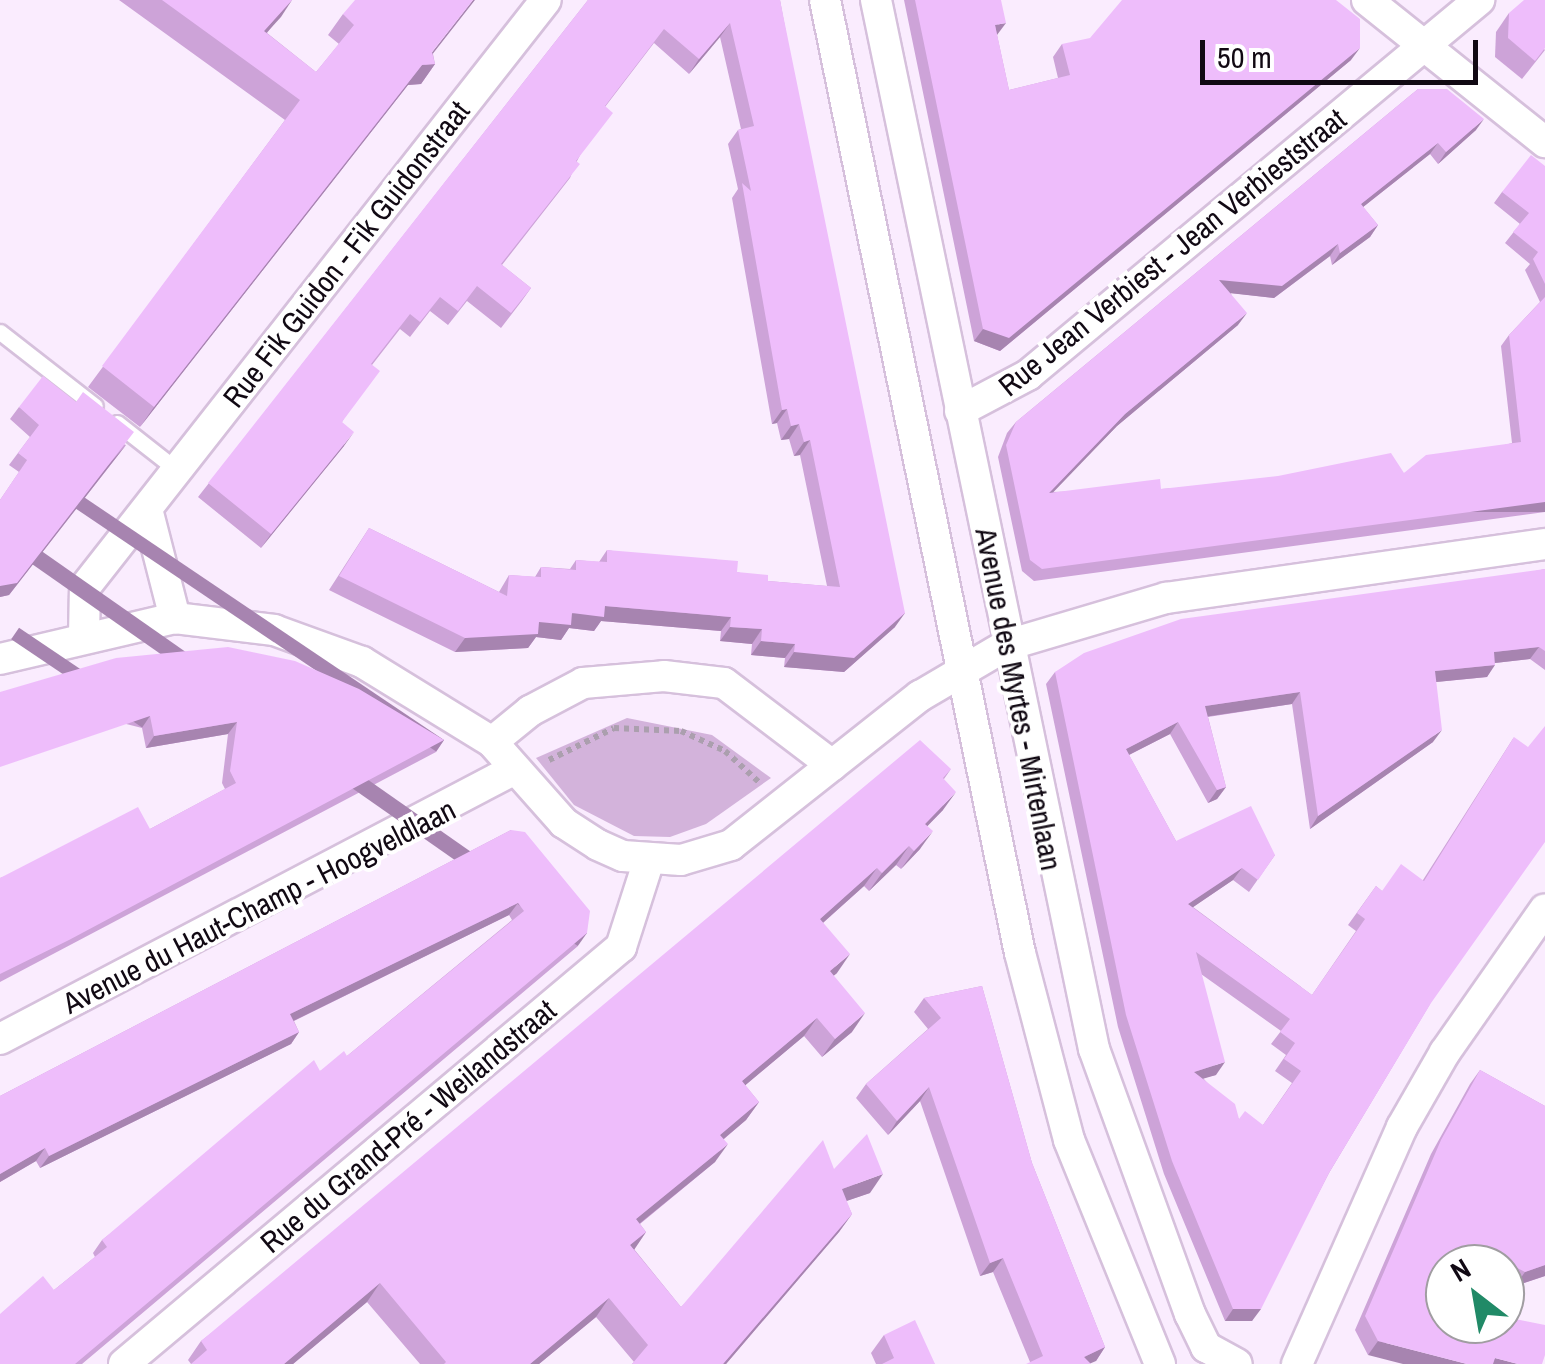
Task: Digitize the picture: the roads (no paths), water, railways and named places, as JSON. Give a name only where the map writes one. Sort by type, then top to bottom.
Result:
[{"type":"street","name":"Rue Fik Guidon - Fik Guidonstraat","points":[[84,637],[85,588],[546,0]]},
{"type":"street","name":"Avenue des Myrtes - Mirtenlaan","points":[[825,0],[1046,1061],[1098,1219],[1160,1364]]},
{"type":"street","name":"Avenue des Myrtes - Mirtenlaan","points":[[876,0],[1075,970],[1112,1110],[1206,1347],[1237,1364]]},
{"type":"street","points":[[1367,0],[1545,142]]},
{"type":"street","name":"Rue Jean Verbiest - Jean Verbieststraat","points":[[960,410],[1028,375],[1479,0]]},
{"type":"street","points":[[147,509],[174,618]]},
{"type":"street","points":[[0,659],[174,618],[218,618],[319,643],[492,742],[527,768],[564,822],[598,845],[649,860],[706,856],[781,808],[832,765],[1007,644],[1166,598],[1545,544]]},
{"type":"street","points":[[492,742],[530,710],[584,683],[664,676],[724,682],[832,765]]},
{"type":"street","name":"Avenue du Haut-Champ - Hoogveldlaan","points":[[0,1039],[527,768]]},
{"type":"street","name":"Rue du Grand-Pré - Weilandstraat","points":[[124,1364],[621,947],[649,860]]},
{"type":"street","points":[[1297,1364],[1402,1127],[1445,1052],[1545,910]]},
{"type":"lane","points":[[0,332],[177,470]]}]
